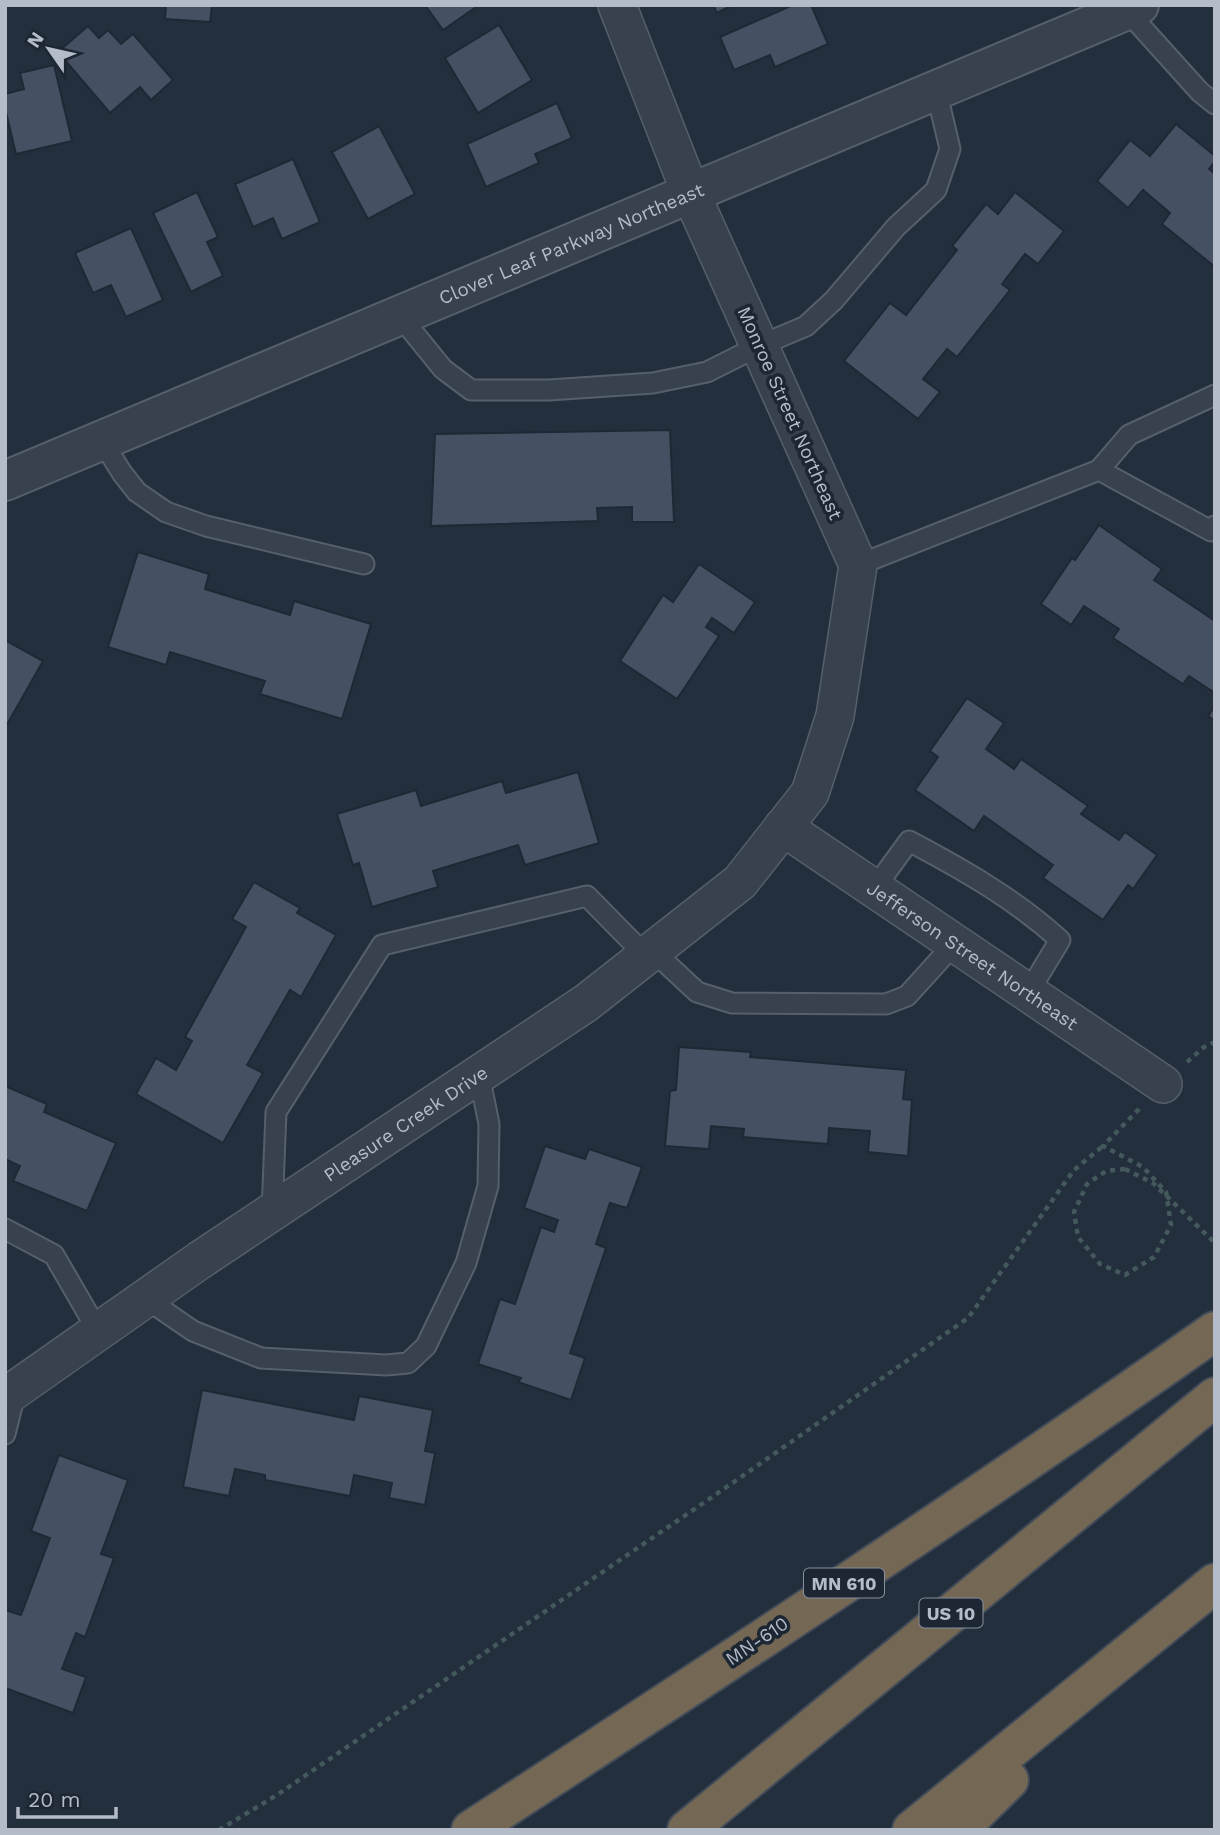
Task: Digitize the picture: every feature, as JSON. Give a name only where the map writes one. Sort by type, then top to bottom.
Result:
[{"type":"highway","name":"MN-610","points":[[471,1830],[1127,1393],[1215,1331]]},
{"type":"highway","name":"US 10","points":[[687,1830],[1215,1397]]},
{"type":"highway","points":[[912,1830],[1209,1588]]},
{"type":"highway","points":[[958,1830],[1209,1588]]},
{"type":"street","name":"Monroe Street Northeast","points":[[617,5],[691,194],[858,565]]},
{"type":"street","name":"Clover Leaf Parkway Northeast","points":[[5,481],[1130,7]]},
{"type":"street","points":[[783,827],[810,793],[835,716],[858,565]]},
{"type":"street","name":"Jefferson Street Northeast","points":[[783,827],[1163,1084]]},
{"type":"street","name":"Pleasure Creek Drive","points":[[11,1393],[145,1298],[586,1003],[740,882],[783,827]]},
{"type":"lane","points":[[1130,7],[1199,92],[1215,104]]},
{"type":"lane","points":[[400,316],[443,369],[471,390],[548,390],[653,383],[707,372],[806,326],[834,300],[896,227],[936,190],[950,149],[936,90]]},
{"type":"lane","points":[[858,565],[1099,470],[1129,435],[1215,395]]},
{"type":"lane","points":[[102,441],[137,492],[166,512],[206,526],[364,564]]},
{"type":"lane","points":[[1099,470],[1211,531],[1215,526]]},
{"type":"lane","points":[[874,889],[909,841],[954,865],[1031,914],[1060,940],[1028,993]]},
{"type":"lane","points":[[272,1213],[276,1112],[382,945],[587,896],[649,953],[697,992],[732,1003],[886,1004],[907,996],[955,943]]},
{"type":"lane","points":[[145,1298],[193,1331],[261,1358],[386,1365],[408,1363],[426,1346],[466,1262],[488,1186],[489,1124],[479,1075]]},
{"type":"lane","points":[[5,1229],[54,1255],[98,1331]]},
{"type":"lane","points":[[5,1434],[11,1393]]},
{"type":"path","points":[[219,1830],[277,1795],[968,1318],[1074,1170],[1103,1146],[1163,1084]]},
{"type":"path","points":[[1103,1146],[1143,1167],[1166,1192],[1171,1226],[1154,1258],[1125,1275],[1100,1264],[1078,1237],[1074,1212],[1087,1184],[1106,1171],[1125,1169],[1153,1183],[1215,1243]]},
{"type":"building","points":[[166,5],[212,5],[210,22],[165,19]]},
{"type":"building","points":[[425,5],[479,5],[443,30]]},
{"type":"building","points":[[713,5],[733,5],[717,13]]},
{"type":"building","points":[[793,5],[811,5],[828,44],[775,67],[770,55],[734,70],[720,37]]},
{"type":"building","points":[[499,25],[532,80],[478,113],[445,58]]},
{"type":"building","points":[[88,26],[99,38],[108,30],[121,44],[133,34],[173,80],[151,100],[140,87],[110,113],[58,52]]},
{"type":"building","points":[[54,65],[72,141],[16,154],[5,108],[5,94],[24,89],[20,73]]},
{"type":"building","points":[[557,103],[572,138],[535,154],[539,163],[486,187],[467,144]]},
{"type":"building","points":[[1176,124],[1215,156],[1215,162],[1209,169],[1215,174],[1215,267],[1162,224],[1170,213],[1143,190],[1128,208],[1097,181],[1130,140],[1150,156]]},
{"type":"building","points":[[379,126],[415,194],[368,219],[332,152]]},
{"type":"building","points":[[293,159],[320,222],[282,239],[273,218],[253,227],[235,184]]},
{"type":"building","points":[[197,192],[218,237],[207,242],[223,276],[191,292],[153,213]]},
{"type":"building","points":[[1015,192],[1064,231],[1038,264],[1025,254],[1002,284],[1010,290],[957,357],[947,349],[923,379],[940,392],[918,419],[844,361],[890,303],[906,315],[957,250],[952,246],[986,204],[998,214]]},
{"type":"building","points":[[131,228],[163,300],[126,317],[111,285],[93,293],[75,253]]},
{"type":"building","points":[[670,430],[674,522],[632,522],[632,507],[597,508],[598,521],[431,526],[435,434]]},
{"type":"building","points":[[1099,525],[1162,569],[1154,580],[1215,621],[1215,693],[1189,676],[1183,684],[1113,638],[1119,629],[1084,606],[1071,625],[1041,604],[1072,558],[1075,560]]},
{"type":"building","points":[[138,552],[209,574],[205,589],[290,615],[294,601],[371,624],[342,719],[260,694],[265,681],[170,652],[166,665],[108,647]]},
{"type":"building","points":[[699,564],[755,602],[734,633],[712,618],[706,627],[719,636],[677,699],[620,661],[663,595],[673,602]]},
{"type":"building","points":[[5,640],[43,661],[5,728]]},
{"type":"building","points":[[967,698],[1004,723],[986,749],[1014,769],[1021,759],[1088,806],[1081,814],[1119,840],[1125,832],[1157,855],[1133,889],[1128,885],[1103,920],[1043,878],[1053,865],[984,816],[974,831],[915,790],[938,757],[930,751]]},
{"type":"building","points":[[1215,706],[1215,721],[1208,716]]},
{"type":"building","points":[[578,772],[599,843],[525,865],[518,845],[433,871],[438,887],[372,907],[359,863],[353,865],[337,814],[416,790],[421,806],[502,781],[506,793]]},
{"type":"building","points":[[254,882],[300,908],[297,913],[336,935],[301,997],[290,990],[247,1065],[263,1073],[223,1143],[136,1094],[156,1058],[176,1070],[192,1041],[185,1037],[246,927],[232,919]]},
{"type":"building","points":[[679,1047],[751,1052],[750,1057],[906,1070],[903,1099],[912,1100],[908,1156],[868,1152],[870,1131],[829,1128],[828,1144],[743,1137],[744,1129],[711,1126],[709,1149],[665,1146],[670,1091],[676,1090]]},
{"type":"building","points":[[5,1086],[47,1104],[44,1112],[116,1143],[87,1211],[13,1181],[20,1166],[5,1159]]},
{"type":"building","points":[[545,1146],[585,1159],[589,1149],[642,1167],[627,1208],[610,1203],[596,1244],[606,1248],[570,1353],[585,1358],[571,1400],[518,1382],[521,1378],[478,1364],[500,1299],[515,1304],[541,1227],[554,1232],[558,1220],[524,1208]]},
{"type":"building","points":[[202,1390],[354,1420],[359,1396],[433,1410],[425,1451],[435,1453],[425,1505],[389,1498],[392,1483],[354,1475],[350,1496],[265,1480],[265,1475],[235,1469],[229,1496],[183,1487]]},
{"type":"building","points":[[59,1455],[128,1480],[101,1554],[114,1558],[85,1637],[76,1633],[62,1669],[86,1677],[73,1713],[5,1688],[5,1610],[21,1615],[50,1538],[31,1531]]}]
